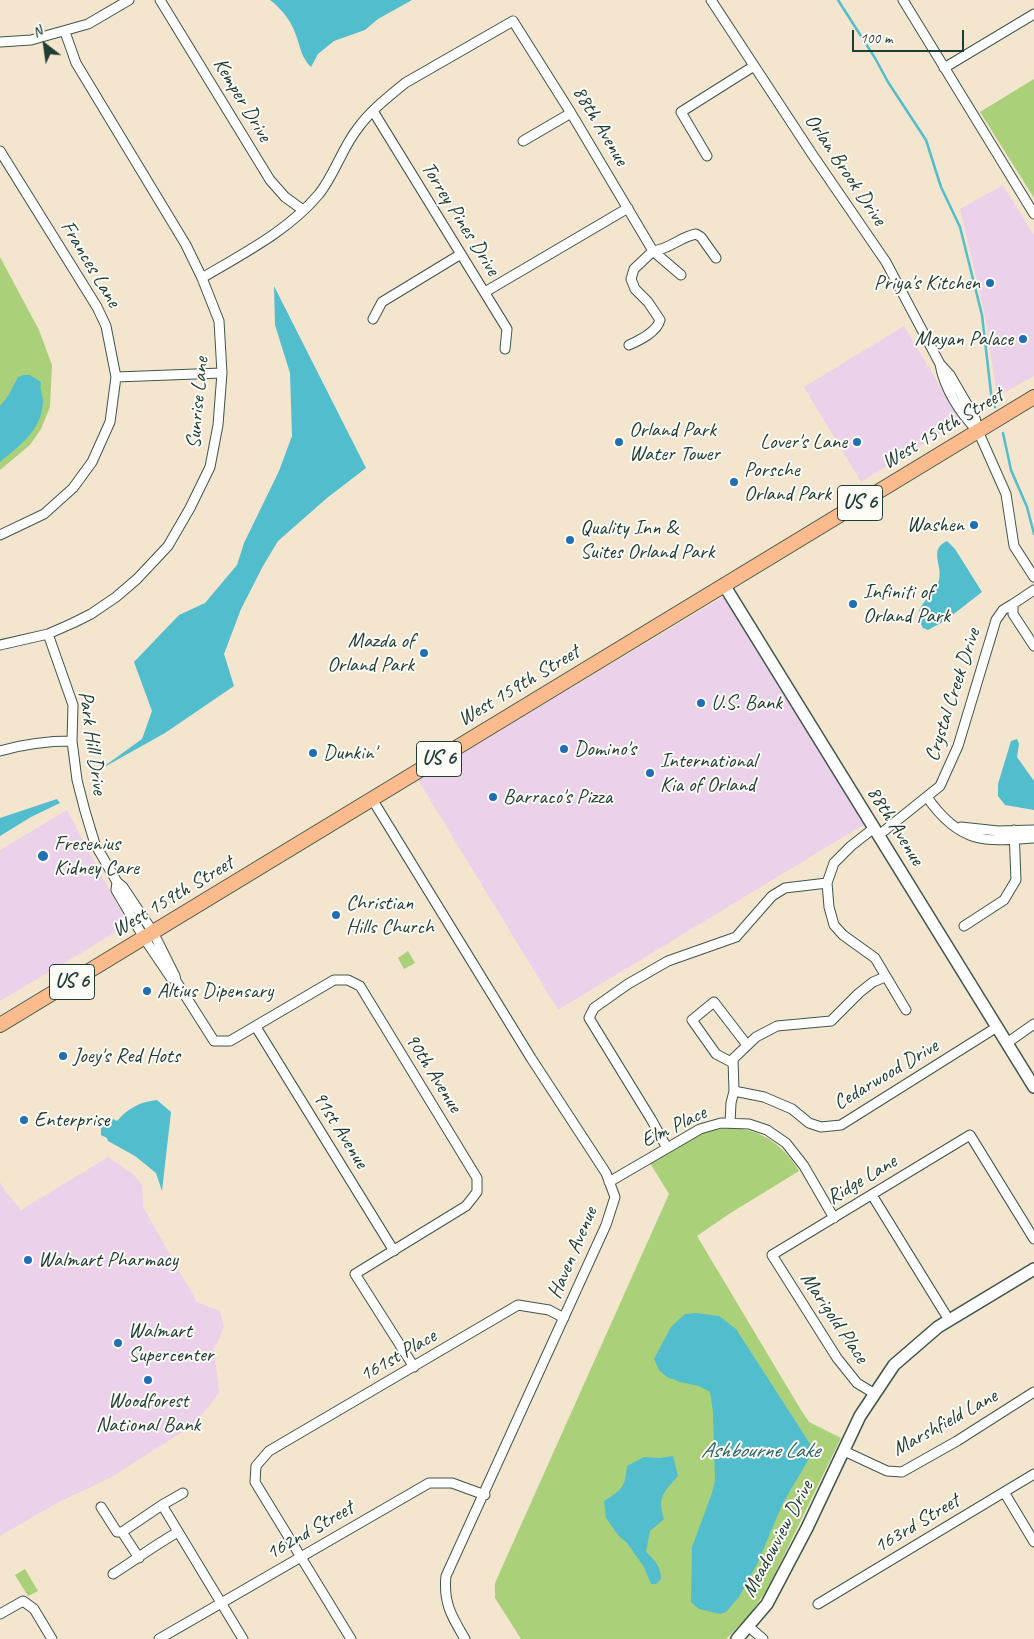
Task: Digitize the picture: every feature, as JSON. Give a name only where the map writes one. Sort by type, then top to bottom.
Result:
[{"type":"main road","name":"West 159th Street","points":[[0,1025],[1034,397]]},
{"type":"street","points":[[0,42],[31,40],[65,32],[88,24],[129,0]]},
{"type":"street","name":"Kemper Drive","points":[[160,0],[270,180],[285,197],[303,210]]},
{"type":"street","name":"Orlan Brook Drive","points":[[711,0],[812,154],[886,262],[940,364],[943,379],[967,420],[978,431],[1006,494],[1014,546],[1034,576]]},
{"type":"street","points":[[903,0],[1034,214]]},
{"type":"street","points":[[944,68],[1034,14]]},
{"type":"street","name":"88th Avenue","points":[[373,111],[405,83],[513,21],[571,113],[653,251],[681,275]]},
{"type":"street","name":"Sunrise Lane","points":[[0,645],[48,634],[91,614],[116,597],[137,579],[168,546],[190,508],[210,467],[218,425],[222,374],[219,321],[202,278],[186,245],[76,63],[65,32]]},
{"type":"street","points":[[707,156],[681,112],[754,66]]},
{"type":"street","points":[[202,278],[279,232],[303,210],[320,193],[357,128],[373,111]]},
{"type":"street","name":"Torrey Pines Drive","points":[[373,111],[507,329],[505,349]]},
{"type":"street","points":[[523,141],[571,113]]},
{"type":"street","name":"Frances Lane","points":[[0,151],[97,306],[106,326],[116,377],[110,422],[92,462],[73,488],[44,514],[0,535]]},
{"type":"street","points":[[485,292],[628,208]]},
{"type":"street","points":[[629,345],[649,334],[659,325],[660,320],[648,302],[635,289],[631,280],[634,269],[653,251],[663,250],[689,235],[696,234],[701,237],[716,258]]},
{"type":"street","points":[[373,319],[382,302],[461,254]]},
{"type":"street","points":[[116,377],[222,374]]},
{"type":"street","name":"88th Avenue","points":[[724,585],[1034,1087]]},
{"type":"street","name":"Crystal Creek Drive","points":[[827,883],[834,863],[851,846],[927,797],[940,786],[958,746],[996,620],[1003,610],[1034,590]]},
{"type":"street","points":[[1013,604],[1013,614],[1034,646]]},
{"type":"street","name":"Park Hill Drive","points":[[48,634],[73,705],[72,740],[77,780],[95,844],[117,882],[123,887],[148,935]]},
{"type":"street","points":[[0,751],[38,742],[72,740]]},
{"type":"street","points":[[927,797],[934,808],[956,826],[974,837],[1014,835],[1034,830]]},
{"type":"street","name":"Haven Avenue","points":[[372,799],[531,1058],[606,1173],[615,1197],[606,1226],[450,1566],[445,1587],[449,1611],[466,1639]]},
{"type":"street","points":[[1014,835],[1034,838]]},
{"type":"street","points":[[964,926],[1004,900],[1016,880],[1014,835]]},
{"type":"street","points":[[667,1148],[589,1018],[594,1008],[628,984],[668,961],[736,937],[772,896],[785,888],[827,883],[829,907],[834,925],[843,935],[875,958],[906,1010]]},
{"type":"street","points":[[148,935],[214,1041],[230,1041],[256,1027]]},
{"type":"street","points":[[730,1123],[730,1103],[734,1091],[733,1059],[747,1045],[756,1037],[777,1026],[831,1021],[872,982],[885,977]]},
{"type":"street","name":"90th Avenue","points":[[256,1027],[334,980],[348,980],[360,986],[477,1178],[477,1192],[466,1206],[394,1251]]},
{"type":"street","points":[[733,1063],[716,1054],[692,1020],[714,1002],[747,1045]]},
{"type":"street","points":[[1007,1043],[1034,1024]]},
{"type":"street","name":"91st Avenue","points":[[256,1027],[394,1251]]},
{"type":"street","name":"Cedarwood Drive","points":[[734,1091],[764,1097],[792,1109],[810,1122],[821,1127],[841,1125],[997,1027]]},
{"type":"street","name":"Elm Place","points":[[609,1182],[700,1129],[721,1122],[749,1124],[767,1130],[786,1143],[804,1166],[834,1218]]},
{"type":"street","name":"Ridge Lane","points":[[772,1255],[970,1135],[1034,1239]]},
{"type":"street","points":[[872,1195],[949,1320]]},
{"type":"street","points":[[394,1251],[355,1274],[414,1367]]},
{"type":"street","name":"Marigold Place","points":[[772,1255],[837,1358],[857,1382],[875,1394]]},
{"type":"street","name":"Meadowview Drive","points":[[737,1639],[749,1627],[766,1604],[807,1528],[860,1416],[894,1365],[938,1327],[1034,1269]]},
{"type":"street","name":"161st Place","points":[[301,1557],[255,1482],[256,1466],[269,1451],[518,1305],[549,1310],[564,1318]]},
{"type":"street","name":"Marshfield Lane","points":[[844,1451],[887,1471],[902,1472],[957,1441],[1034,1392]]},
{"type":"street","name":"163rd Street","points":[[818,1604],[1034,1474]]},
{"type":"street","name":"162nd Street","points":[[159,1639],[429,1482],[452,1483],[484,1495]]},
{"type":"street","points":[[1004,1492],[1034,1542]]},
{"type":"street","points":[[101,1507],[117,1532],[122,1532],[183,1493]]},
{"type":"street","points":[[162,1505],[243,1639]]},
{"type":"street","points":[[122,1532],[139,1558]]},
{"type":"street","points":[[113,1574],[139,1558],[144,1552],[178,1532]]},
{"type":"street","points":[[301,1557],[351,1639]]},
{"type":"street","points":[[0,1614],[23,1600],[34,1609],[52,1639]]},
{"type":"street","points":[[749,1627],[763,1639]]},
{"type":"shaded area","points":[[1003,185],[1034,235],[1034,376],[997,397],[985,316],[960,209]]},
{"type":"shaded area","points":[[904,326],[961,421],[861,482],[804,387]]},
{"type":"shaded area","points":[[728,594],[868,822],[558,1010],[418,780]]},
{"type":"shaded area","points":[[67,810],[128,925],[0,1001],[0,850]]},
{"type":"shaded area","points":[[108,1157],[133,1174],[142,1185],[143,1207],[197,1302],[220,1311],[224,1328],[214,1349],[219,1393],[195,1424],[110,1478],[59,1502],[0,1536],[0,1182],[21,1210]]},
{"type":"green space","points":[[1034,79],[1034,198],[980,112]]},
{"type":"green space","points":[[0,257],[39,330],[52,365],[50,407],[41,429],[30,445],[0,470]]},
{"type":"green space","points":[[408,951],[415,963],[404,969],[398,958]]},
{"type":"green space","points":[[733,1128],[754,1132],[772,1141],[787,1154],[799,1171],[697,1236],[809,1422],[841,1438],[767,1590],[748,1617],[726,1639],[521,1639],[495,1598],[495,1583],[669,1194],[650,1163],[703,1132]]},
{"type":"green space","points":[[25,1569],[38,1591],[28,1596],[15,1575]]},
{"type":"water","points":[[270,0],[412,0],[378,19],[365,30],[334,41],[318,54],[311,67],[304,57],[290,22],[283,12]]},
{"type":"water","points":[[274,286],[366,468],[327,498],[278,541],[241,609],[224,654],[234,686],[165,733],[99,770],[142,739],[152,711],[134,662],[179,615],[205,603],[237,565],[244,543],[279,471],[292,436],[290,373],[275,325]]},
{"type":"water","points":[[30,375],[41,382],[43,401],[41,414],[28,437],[0,462],[0,406],[8,396],[18,377]]},
{"type":"water","points":[[947,541],[955,549],[982,592],[946,620],[928,630],[923,628],[919,620],[919,613],[939,580],[937,553],[941,545]]},
{"type":"water","points":[[1017,739],[1019,744],[1017,757],[1034,781],[1034,810],[1005,805],[998,796],[998,784],[1011,741]]},
{"type":"water","points":[[57,799],[60,803],[31,817],[0,836],[0,818]]},
{"type":"water","points":[[157,1100],[171,1112],[162,1191],[156,1173],[135,1156],[101,1135],[101,1128],[113,1119],[117,1121],[135,1106]]},
{"type":"water","name":"Ashbourne Lake","points":[[696,1313],[719,1316],[736,1329],[814,1450],[783,1503],[757,1564],[739,1597],[726,1612],[720,1614],[699,1609],[691,1602],[692,1547],[715,1480],[713,1412],[710,1392],[699,1386],[667,1377],[659,1370],[654,1359],[671,1327],[685,1314]]},
{"type":"water","points":[[673,1456],[678,1476],[663,1495],[661,1505],[664,1519],[650,1531],[646,1552],[657,1564],[661,1575],[661,1579],[656,1584],[651,1584],[644,1567],[606,1518],[604,1501],[622,1487],[627,1466],[644,1457],[659,1458]]},
{"type":"waterway","points":[[838,0],[926,140],[941,187],[960,227],[982,315],[991,393],[995,407]]},
{"type":"waterway","points":[[1003,433],[1011,470],[1027,507],[1034,534]]},
{"type":"place","name":"Priya's Kitchen","points":[[990,283]]},
{"type":"place","name":"Mayan Palace","points":[[1023,339]]},
{"type":"place","name":"Orland Park Water Tower","points":[[619,442]]},
{"type":"place","name":"Lover's Lane","points":[[857,442]]},
{"type":"place","name":"Porsche Orland Park","points":[[734,482]]},
{"type":"place","name":"Washen","points":[[974,525]]},
{"type":"place","name":"Quality Inn & Suites Orland Park","points":[[570,540]]},
{"type":"place","name":"Infiniti of Orland Park","points":[[853,604]]},
{"type":"place","name":"Mazda of Orland Park","points":[[424,653]]},
{"type":"place","name":"U.S. Bank","points":[[701,703]]},
{"type":"place","name":"Domino's","points":[[564,749]]},
{"type":"place","name":"Dunkin'","points":[[313,753]]},
{"type":"place","name":"International Kia of Orland","points":[[650,773]]},
{"type":"place","name":"Barraco's Pizza","points":[[493,797]]},
{"type":"place","name":"Fresenius Kidney Care","points":[[43,856]]},
{"type":"place","name":"Christian Hills Church","points":[[336,915]]},
{"type":"place","name":"Altius Dipensary","points":[[147,991]]},
{"type":"place","name":"Joey's Red Hots","points":[[63,1056]]},
{"type":"place","name":"Enterprise","points":[[24,1120]]},
{"type":"place","name":"Walmart Pharmacy","points":[[28,1260]]},
{"type":"place","name":"Walmart Supercenter","points":[[118,1343]]},
{"type":"place","name":"Woodforest National Bank","points":[[148,1380]]}]
